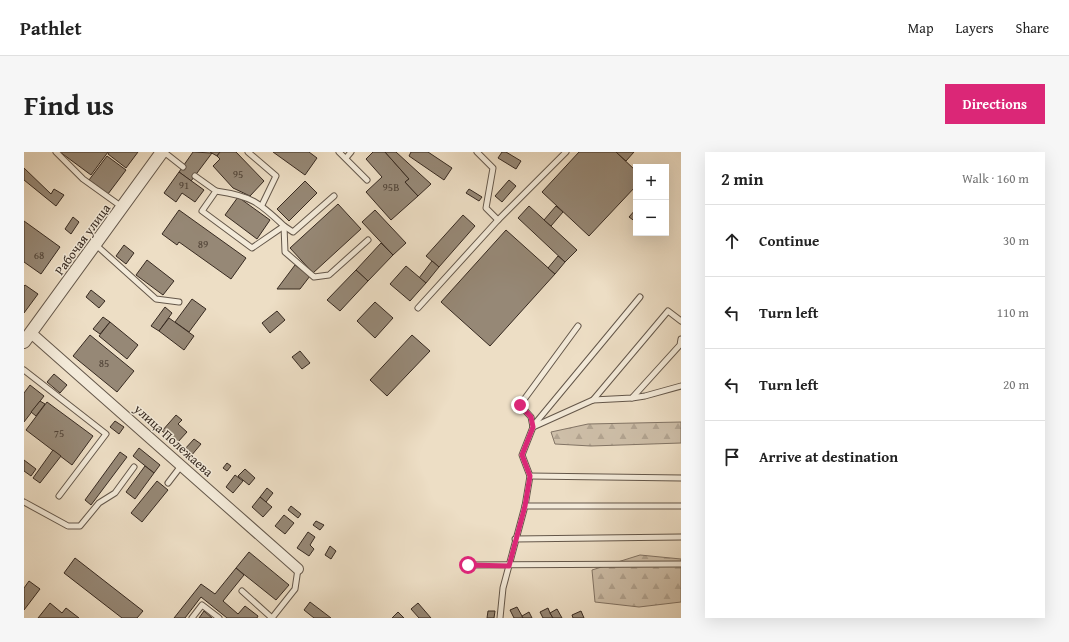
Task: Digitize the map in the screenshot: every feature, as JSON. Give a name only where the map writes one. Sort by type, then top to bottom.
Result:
[{"type":"street","name":"Рабочая улица","points":[[28,338],[163,152]]},
{"type":"street","name":"улица Полежаева","points":[[28,338],[182,465],[298,569]]},
{"type":"lane","points":[[56,152],[83,179],[123,207]]},
{"type":"lane","points":[[163,152],[183,166]]},
{"type":"lane","points":[[248,152],[276,176],[262,205]]},
{"type":"lane","points":[[339,152],[368,180]]},
{"type":"lane","points":[[346,158],[351,152]]},
{"type":"lane","points":[[477,152],[492,168],[486,208],[498,220]]},
{"type":"lane","points":[[418,308],[498,220],[566,152]]},
{"type":"lane","points":[[195,176],[216,191],[237,194],[262,205],[284,226],[293,232],[334,196]]},
{"type":"lane","points":[[216,191],[202,211],[252,248],[284,226]]},
{"type":"lane","points":[[284,226],[285,252],[314,277],[329,276],[368,240]]},
{"type":"lane","points":[[96,245],[156,299],[179,302]]},
{"type":"lane","points":[[500,618],[503,588],[525,506],[530,476],[522,455],[533,427],[640,297]]},
{"type":"lane","points":[[593,400],[668,311],[681,321]]},
{"type":"lane","points":[[533,427],[531,417],[520,405],[578,326]]},
{"type":"lane","points":[[632,398],[680,345],[681,339]]},
{"type":"lane","points":[[24,370],[106,434],[59,496]]},
{"type":"lane","points":[[533,427],[593,400],[645,396],[681,386]]},
{"type":"lane","points":[[168,483],[182,465]]},
{"type":"lane","points":[[24,502],[68,526],[80,526],[99,502],[115,493],[134,467]]},
{"type":"lane","points":[[530,476],[681,478]]},
{"type":"lane","points":[[525,506],[681,506]]},
{"type":"lane","points":[[515,539],[681,537]]},
{"type":"lane","points":[[468,565],[681,564]]},
{"type":"lane","points":[[242,591],[272,618],[294,589],[298,569]]},
{"type":"lane","points":[[192,618],[202,605],[219,618]]},
{"type":"green space","points":[[681,422],[681,443],[591,446],[555,444],[551,432],[588,424]]},
{"type":"green space","points":[[640,555],[681,559],[681,602],[639,607],[595,602],[592,570]]},
{"type":"building","points":[[60,152],[108,152],[91,175]]},
{"type":"building","points":[[109,152],[138,152],[126,168],[108,154]]},
{"type":"building","points":[[193,152],[212,153],[191,181],[179,172]]},
{"type":"building","points":[[210,152],[220,152],[217,156]]},
{"type":"building","points":[[220,152],[236,152],[264,181],[250,196],[233,188],[213,166],[220,159],[217,156]]},
{"type":"building","points":[[273,152],[309,152],[317,158],[305,175]]},
{"type":"building","points":[[373,152],[385,152],[409,179],[405,182],[418,196],[391,220],[366,192],[382,177],[366,159]]},
{"type":"building","points":[[385,152],[396,152],[431,184],[418,196],[405,182],[409,179]]},
{"type":"building","points":[[411,152],[428,152],[452,168],[444,180],[409,156]]},
{"type":"building","points":[[502,152],[506,152],[521,161],[516,169],[498,158]]},
{"type":"building","points":[[579,152],[616,152],[633,168],[633,189],[589,236],[542,192]]},
{"type":"building","points":[[616,152],[634,152],[626,161]]},
{"type":"building","points":[[107,156],[126,170],[108,194],[89,180]]},
{"type":"building","points":[[24,168],[51,194],[54,189],[64,195],[56,206],[24,180]]},
{"type":"building","points":[[179,172],[204,190],[195,202],[182,193],[176,202],[164,193]]},
{"type":"building","points":[[509,180],[516,186],[502,202],[495,196]]},
{"type":"building","points":[[305,181],[317,193],[289,221],[277,209]]},
{"type":"building","points":[[469,189],[482,197],[479,201],[466,193]]},
{"type":"building","points":[[238,197],[270,220],[257,239],[225,215]]},
{"type":"building","points":[[338,204],[361,229],[313,273],[290,248]]},
{"type":"building","points":[[529,206],[577,250],[565,262],[518,218]]},
{"type":"building","points":[[556,206],[563,212],[551,226],[544,220]]},
{"type":"building","points":[[179,210],[246,258],[231,279],[179,242],[177,245],[162,234]]},
{"type":"building","points":[[375,210],[406,243],[393,255],[362,222]]},
{"type":"building","points":[[633,212],[633,220],[629,217]]},
{"type":"building","points":[[463,215],[475,226],[439,267],[426,256]]},
{"type":"building","points":[[73,217],[79,222],[71,234],[65,229]]},
{"type":"building","points":[[24,221],[60,247],[41,274],[24,262]]},
{"type":"building","points":[[506,230],[555,274],[490,346],[441,302]]},
{"type":"building","points":[[381,243],[393,255],[368,281],[356,270]]},
{"type":"building","points":[[124,245],[134,253],[126,264],[116,256]]},
{"type":"building","points":[[558,256],[565,262],[555,274],[548,268]]},
{"type":"building","points":[[147,260],[174,281],[163,295],[136,275]]},
{"type":"building","points":[[432,261],[439,267],[426,283],[419,278]]},
{"type":"building","points":[[295,265],[310,276],[300,289],[277,289]]},
{"type":"building","points":[[406,266],[426,283],[410,301],[390,284]]},
{"type":"building","points":[[356,270],[368,281],[340,311],[327,300]]},
{"type":"building","points":[[25,285],[38,294],[24,313],[24,286]]},
{"type":"building","points":[[91,290],[105,301],[99,308],[86,297]]},
{"type":"building","points":[[192,299],[206,309],[189,332],[175,322]]},
{"type":"building","points":[[375,302],[393,318],[375,338],[357,321]]},
{"type":"building","points":[[165,307],[172,313],[159,331],[151,326]]},
{"type":"building","points":[[277,311],[285,320],[270,333],[262,323]]},
{"type":"building","points":[[103,317],[110,322],[100,334],[93,329]]},
{"type":"building","points":[[169,318],[194,336],[184,350],[159,331]]},
{"type":"building","points":[[110,322],[138,345],[127,359],[99,336]]},
{"type":"building","points":[[90,335],[134,371],[117,392],[73,356]]},
{"type":"building","points":[[412,335],[430,351],[387,396],[370,380]]},
{"type":"building","points":[[300,351],[310,363],[302,369],[292,357]]},
{"type":"building","points":[[54,374],[67,385],[60,393],[47,382]]},
{"type":"building","points":[[30,385],[44,396],[24,422],[24,393]]},
{"type":"building","points":[[40,401],[45,404],[36,416],[31,412]]},
{"type":"building","points":[[47,402],[93,436],[72,465],[26,430]]},
{"type":"building","points":[[176,415],[182,420],[178,424],[187,432],[177,443],[162,431]]},
{"type":"building","points":[[115,421],[124,427],[119,434],[110,427]]},
{"type":"building","points":[[194,439],[201,444],[191,456],[184,450]]},
{"type":"building","points":[[139,448],[160,465],[154,473],[133,456]]},
{"type":"building","points":[[53,450],[61,456],[40,483],[33,478]]},
{"type":"building","points":[[120,452],[127,457],[91,505],[85,500]]},
{"type":"building","points":[[24,460],[36,469],[31,476],[24,471]]},
{"type":"building","points":[[227,463],[231,466],[227,471],[223,468]]},
{"type":"building","points":[[145,466],[154,473],[135,499],[126,492]]},
{"type":"building","points":[[245,469],[255,478],[249,485],[238,476]]},
{"type":"building","points":[[235,475],[243,481],[233,493],[226,487]]},
{"type":"building","points":[[157,481],[168,490],[142,522],[131,513]]},
{"type":"building","points":[[267,488],[273,493],[266,502],[260,497]]},
{"type":"building","points":[[260,497],[272,507],[263,517],[252,507]]},
{"type":"building","points":[[291,506],[301,514],[298,518],[288,510]]},
{"type":"building","points":[[284,515],[294,523],[285,534],[275,526]]},
{"type":"building","points":[[316,521],[324,525],[320,530],[313,525]]},
{"type":"building","points":[[308,532],[315,537],[310,545],[314,549],[309,556],[297,548]]},
{"type":"building","points":[[330,546],[336,551],[331,559],[325,555]]},
{"type":"building","points":[[249,552],[289,585],[276,600],[236,568]]},
{"type":"building","points":[[75,558],[143,611],[137,618],[122,618],[64,573]]},
{"type":"building","points":[[236,568],[244,575],[223,601],[238,614],[245,606],[258,616],[257,618],[227,618],[201,597],[185,618],[174,618],[201,584],[215,594]]},
{"type":"building","points":[[29,581],[40,589],[24,610],[24,588]]},
{"type":"building","points":[[310,602],[331,618],[314,618],[304,610]]},
{"type":"building","points":[[50,603],[62,613],[66,608],[79,618],[38,618]]},
{"type":"building","points":[[418,603],[431,618],[419,618],[411,609]]},
{"type":"building","points":[[517,607],[523,618],[514,618],[510,610]]},
{"type":"building","points":[[548,608],[553,618],[543,618],[540,612]]},
{"type":"building","points":[[557,609],[562,618],[553,618],[550,613]]},
{"type":"building","points":[[204,611],[212,618],[199,618]]},
{"type":"building","points":[[488,611],[495,611],[494,618],[487,618]]},
{"type":"building","points":[[581,611],[584,618],[573,618],[572,615]]},
{"type":"building","points":[[398,612],[404,618],[392,618]]},
{"type":"building","points":[[529,612],[532,618],[523,618],[522,616]]},
{"type":"route","points":[[468,565],[509,566],[525,506],[530,476],[522,455],[533,427],[531,417],[520,405]]}]
